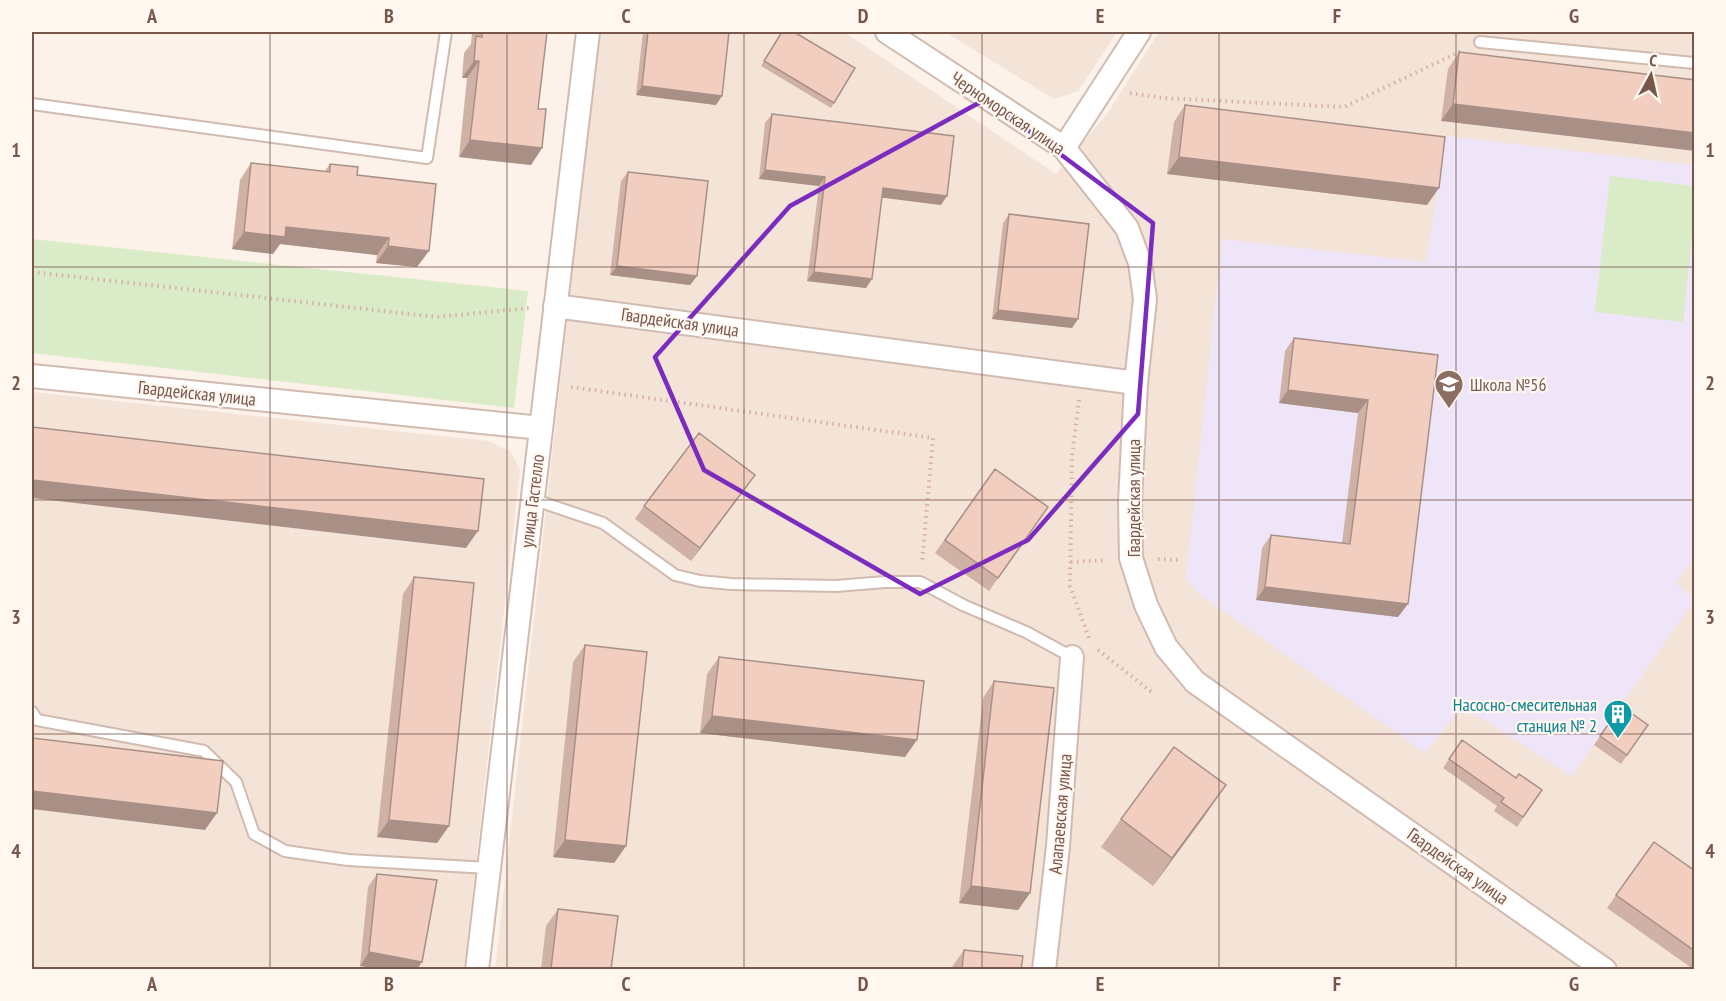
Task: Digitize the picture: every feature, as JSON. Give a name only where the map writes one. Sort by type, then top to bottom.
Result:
[{"type":"street","name":"улица Гастелло","points":[[477,969],[588,32]]},
{"type":"street","name":"Черноморская улица","points":[[887,32],[1064,148],[1127,228],[1140,263],[1145,299],[1136,383]]},
{"type":"street","points":[[1064,148],[1139,32]]},
{"type":"street","name":"Гвардейская улица","points":[[555,306],[1136,383],[1130,502],[1131,558],[1146,605],[1166,647],[1195,682],[1605,969]]},
{"type":"street","name":"Гвардейская улица","points":[[32,376],[541,428]]},
{"type":"street","name":"Алапаевская улица","points":[[1044,969],[1058,846],[1072,657]]},
{"type":"lane","points":[[32,104],[427,158],[446,32]]},
{"type":"lane","points":[[1480,42],[1695,63]]},
{"type":"lane","points":[[532,499],[603,523],[675,575],[700,581],[731,584],[836,586],[920,582],[963,605],[1026,632],[1072,657]]},
{"type":"lane","points":[[32,712],[37,720],[204,751],[236,782],[254,834],[285,851],[348,860],[489,868]]},
{"type":"path","points":[[1102,88],[1162,98],[1344,107],[1480,42]]},
{"type":"path","points":[[32,272],[437,317],[555,306]]},
{"type":"path","points":[[1082,376],[1072,456],[1070,586],[1091,645],[1153,693]]},
{"type":"path","points":[[571,387],[933,438],[920,582]]},
{"type":"highlighted area","points":[[986,99],[1153,223],[1138,414],[1028,540],[920,594],[704,470],[655,357],[790,206]]},
{"type":"shaded area","points":[[599,32],[844,32],[1056,174],[1107,114],[1159,32],[1694,32],[1694,969],[495,970]]},
{"type":"shaded area","points":[[945,32],[1117,32],[1078,91],[1054,99]]},
{"type":"shaded area","name":"Школа №56","points":[[1446,136],[1694,165],[1694,558],[1676,584],[1694,597],[1694,601],[1572,776],[1476,715],[1457,713],[1425,753],[1199,594],[1186,578],[1222,239],[1426,262]]},
{"type":"shaded area","points":[[32,392],[488,441],[510,451],[520,469],[464,969],[32,970]]},
{"type":"green space","points":[[1610,176],[1694,186],[1694,219],[1683,322],[1595,312]]},
{"type":"green space","points":[[32,239],[528,291],[514,408],[32,353]]},
{"type":"building","points":[[482,32],[547,32],[538,109],[546,109],[542,148],[470,140],[479,61],[474,61],[476,36],[482,37]]},
{"type":"building","points":[[648,32],[729,32],[722,96],[642,86]]},
{"type":"building","points":[[782,32],[794,32],[855,68],[834,103],[764,61]]},
{"type":"building","points":[[1459,52],[1695,80],[1695,133],[1453,104]]},
{"type":"building","points":[[1185,105],[1445,137],[1439,188],[1179,157]]},
{"type":"building","points":[[772,114],[954,136],[947,196],[883,188],[872,279],[814,272],[825,177],[765,170]]},
{"type":"building","points":[[251,163],[330,172],[330,164],[358,167],[357,175],[436,184],[429,251],[388,246],[389,238],[286,227],[285,237],[244,232]]},
{"type":"building","points":[[628,172],[708,181],[697,276],[617,266]]},
{"type":"building","points":[[1009,214],[1089,224],[1078,319],[998,310]]},
{"type":"building","points":[[1294,338],[1438,355],[1408,604],[1265,587],[1271,535],[1350,544],[1368,400],[1288,390]]},
{"type":"building","points":[[32,427],[484,479],[478,531],[32,480]]},
{"type":"building","points":[[699,433],[755,475],[700,548],[644,506]]},
{"type":"building","points":[[995,469],[1048,507],[998,578],[945,540]]},
{"type":"building","points":[[414,577],[474,583],[449,826],[389,820]]},
{"type":"building","points":[[585,645],[647,652],[626,846],[565,840]]},
{"type":"building","points":[[719,657],[924,681],[917,740],[712,716]]},
{"type":"building","points":[[994,681],[1054,688],[1030,893],[971,886]]},
{"type":"building","name":"Насосно-смесительная станция № 2","points":[[1621,706],[1648,725],[1627,755],[1600,736]]},
{"type":"building","points":[[32,738],[223,761],[217,813],[32,791]]},
{"type":"building","points":[[1462,740],[1516,778],[1519,774],[1542,790],[1523,817],[1501,802],[1504,798],[1449,759]]},
{"type":"building","points":[[1174,747],[1226,785],[1172,858],[1121,819]]},
{"type":"building","points":[[1654,842],[1695,871],[1695,951],[1616,895]]},
{"type":"building","points":[[377,874],[437,880],[422,962],[369,952]]},
{"type":"building","points":[[558,909],[618,916],[611,969],[551,969]]},
{"type":"building","points":[[964,950],[1023,956],[1021,969],[962,969]]},
{"type":"place","name":"Школа №56","points":[[1449,410]]},
{"type":"place","name":"Насосно-смесительная станция № 2","points":[[1618,740]]}]
